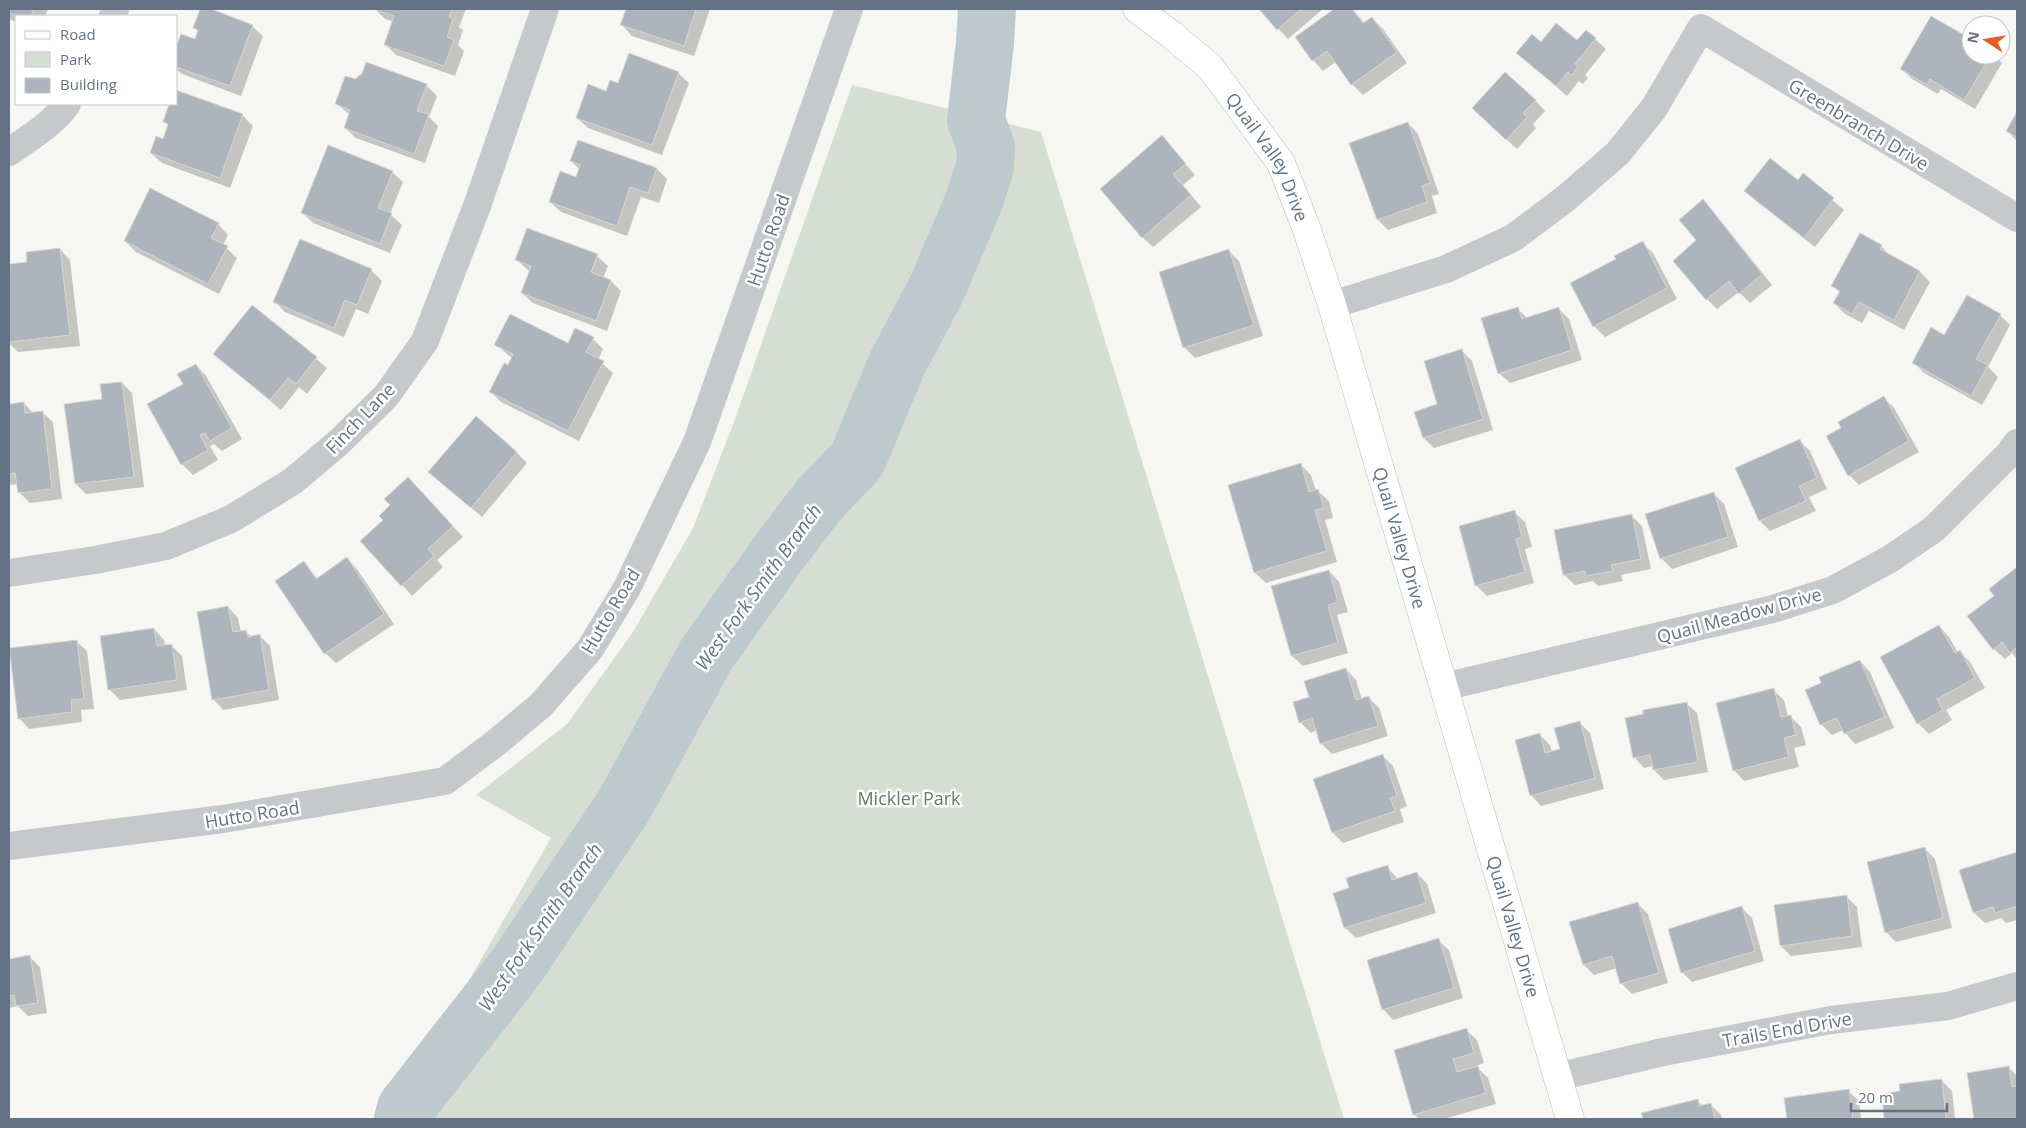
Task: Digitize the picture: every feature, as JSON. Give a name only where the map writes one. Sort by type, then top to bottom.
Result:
[{"type":"street","name":"Finch Lane","points":[[9,573],[95,560],[166,546],[231,519],[293,481],[338,443],[386,396],[426,341],[477,206],[545,9]]},
{"type":"street","name":"Hutto Road","points":[[9,846],[224,819],[445,781],[497,742],[541,705],[590,649],[627,588],[696,442],[850,9]]},
{"type":"street","name":"Quail Valley Drive","points":[[1137,9],[1210,67],[1281,164],[1307,230],[1332,305],[1570,1119]]},
{"type":"street","name":"Greenbranch Drive","points":[[1332,305],[1446,269],[1513,238],[1565,200],[1618,153],[1654,108],[1702,28],[2017,218]]},
{"type":"street","points":[[9,152],[34,135],[62,112],[66,105]]},
{"type":"street","name":"Quail Meadow Drive","points":[[1443,687],[1773,609],[1833,590],[1890,559],[1934,529],[2009,454],[2017,443]]},
{"type":"street","name":"Trails End Drive","points":[[1557,1077],[1663,1052],[1831,1020],[1948,1006],[2017,986]]},
{"type":"green space","name":"Mickler Park","points":[[852,85],[1041,132],[1344,1119],[389,1119],[551,838],[476,795],[567,724],[633,632],[693,528],[734,422]]},
{"type":"building","points":[[9,9],[34,9],[31,15],[15,15],[9,13]]},
{"type":"building","points":[[200,9],[211,9],[253,25],[230,86],[178,68],[178,42],[181,34],[195,39],[198,30],[193,28]]},
{"type":"building","points":[[373,9],[452,9],[449,17],[453,19],[447,37],[454,40],[444,66],[384,45],[394,16]]},
{"type":"building","points":[[626,9],[696,9],[684,46],[620,25]]},
{"type":"building","points":[[1259,9],[1301,9],[1277,30]]},
{"type":"building","points":[[1334,9],[1352,9],[1363,23],[1372,17],[1397,52],[1351,85],[1327,51],[1312,61],[1295,37]]},
{"type":"building","points":[[1931,16],[1961,33],[1961,65],[1985,65],[1964,100],[1930,79],[1927,85],[1900,69]]},
{"type":"building","points":[[1556,23],[1577,40],[1586,30],[1596,38],[1575,64],[1578,66],[1572,75],[1568,72],[1556,86],[1516,53],[1532,34],[1541,42]]},
{"type":"building","points":[[629,53],[679,72],[652,145],[576,118],[588,84],[606,91],[610,80],[618,83]]},
{"type":"building","points":[[366,62],[427,84],[417,111],[429,114],[414,154],[344,128],[350,110],[335,104],[345,76],[356,79],[362,74]]},
{"type":"building","points":[[1505,72],[1536,100],[1523,113],[1527,117],[1506,140],[1472,108]]},
{"type":"building","points":[[178,91],[243,114],[220,178],[150,153],[156,136],[163,139],[168,124],[163,122],[169,105],[178,105]]},
{"type":"building","points":[[2017,112],[2017,138],[2006,131]]},
{"type":"building","points":[[1408,122],[1430,183],[1422,186],[1427,202],[1377,220],[1349,143]]},
{"type":"building","points":[[1162,135],[1186,164],[1173,174],[1191,195],[1142,238],[1100,189]]},
{"type":"building","points":[[578,140],[657,168],[648,193],[630,187],[617,226],[549,202],[560,171],[576,177],[580,165],[570,161]]},
{"type":"building","points":[[328,145],[393,171],[378,208],[392,213],[380,244],[301,213]]},
{"type":"building","points":[[1770,158],[1798,180],[1803,173],[1834,198],[1804,238],[1744,191]]},
{"type":"building","points":[[150,188],[219,223],[211,238],[228,246],[208,284],[124,241]]},
{"type":"building","points":[[1703,199],[1762,274],[1739,294],[1729,281],[1706,300],[1673,261],[1696,240],[1679,220]]},
{"type":"building","points":[[527,228],[598,254],[591,272],[611,280],[596,321],[521,293],[531,266],[515,260]]},
{"type":"building","points":[[1860,233],[1882,245],[1880,249],[1920,271],[1894,320],[1859,302],[1852,314],[1833,303],[1840,291],[1831,286]]},
{"type":"building","points":[[300,239],[372,269],[357,305],[345,300],[334,328],[273,302]]},
{"type":"building","points":[[1643,241],[1667,288],[1593,327],[1570,283],[1616,259],[1614,256]]},
{"type":"building","points":[[60,248],[70,335],[9,342],[9,264],[27,262],[26,252]]},
{"type":"building","points":[[1229,249],[1254,325],[1183,348],[1159,272]]},
{"type":"building","points":[[1967,295],[2001,314],[1976,359],[1988,365],[1971,396],[1912,363],[1931,327],[1944,335]]},
{"type":"building","points":[[252,305],[317,357],[296,384],[288,378],[270,400],[213,354]]},
{"type":"building","points":[[1518,307],[1522,319],[1559,307],[1572,350],[1498,374],[1481,318]]},
{"type":"building","points":[[510,314],[568,343],[575,328],[594,337],[586,352],[604,361],[568,431],[489,392],[504,363],[508,365],[513,354],[494,345]]},
{"type":"building","points":[[1462,349],[1483,419],[1423,438],[1414,412],[1437,404],[1424,361]]},
{"type":"building","points":[[196,364],[232,428],[210,441],[205,433],[200,435],[208,450],[181,465],[147,404],[183,384],[177,374]]},
{"type":"building","points":[[122,382],[134,477],[75,484],[64,404],[102,399],[100,384]]},
{"type":"building","points":[[1884,396],[1909,441],[1848,476],[1826,436],[1841,428],[1838,422]]},
{"type":"building","points":[[24,402],[25,413],[43,411],[52,489],[18,493],[15,473],[9,474],[9,404]]},
{"type":"building","points":[[476,416],[517,452],[471,508],[428,472]]},
{"type":"building","points":[[1800,439],[1817,478],[1799,486],[1806,501],[1759,521],[1735,468]]},
{"type":"building","points":[[1301,463],[1309,492],[1318,489],[1324,508],[1315,510],[1327,551],[1254,573],[1228,485]]},
{"type":"building","points":[[408,477],[453,526],[428,549],[434,556],[401,586],[360,541],[383,520],[379,516],[390,505],[384,499]]},
{"type":"building","points":[[1714,492],[1728,537],[1660,559],[1645,514]]},
{"type":"building","points":[[1515,510],[1522,537],[1516,539],[1525,572],[1475,586],[1459,526]]},
{"type":"building","points":[[1632,514],[1641,559],[1611,565],[1613,571],[1586,576],[1585,571],[1563,575],[1554,530]]},
{"type":"building","points":[[347,557],[384,614],[324,654],[275,581],[304,561],[316,579]]},
{"type":"building","points":[[2017,567],[2017,647],[2010,653],[2002,642],[1993,650],[1967,616],[1994,596],[1989,589]]},
{"type":"building","points":[[1329,570],[1338,602],[1328,605],[1338,643],[1291,656],[1271,586]]},
{"type":"building","points":[[228,606],[233,632],[246,630],[248,637],[260,634],[269,690],[212,700],[197,612]]},
{"type":"building","points":[[1939,625],[1955,653],[1960,650],[1975,678],[1937,699],[1943,710],[1917,724],[1880,657]]},
{"type":"building","points":[[154,628],[157,646],[172,644],[177,680],[108,690],[100,636]]},
{"type":"building","points":[[77,640],[84,699],[71,700],[72,712],[18,719],[9,648]]},
{"type":"building","points":[[1860,660],[1885,717],[1844,734],[1837,718],[1820,725],[1805,690],[1821,683],[1819,677]]},
{"type":"building","points":[[1346,668],[1356,700],[1369,696],[1378,726],[1320,744],[1312,718],[1299,723],[1293,702],[1309,697],[1304,681]]},
{"type":"building","points":[[1774,688],[1781,717],[1791,715],[1796,735],[1784,738],[1789,757],[1733,771],[1716,703]]},
{"type":"building","points":[[1687,702],[1698,762],[1653,770],[1650,755],[1633,758],[1625,718],[1643,714],[1643,710]]},
{"type":"building","points":[[1580,721],[1595,778],[1530,796],[1515,740],[1540,733],[1545,753],[1560,749],[1554,728]]},
{"type":"building","points":[[1383,754],[1397,796],[1390,798],[1395,811],[1332,833],[1313,779]]},
{"type":"building","points":[[1925,847],[1943,918],[1885,933],[1867,862]]},
{"type":"building","points":[[2017,852],[2017,906],[1995,913],[1993,907],[1973,913],[1959,870]]},
{"type":"building","points":[[1388,865],[1392,880],[1417,872],[1426,903],[1344,928],[1333,893],[1349,888],[1346,878]]},
{"type":"building","points":[[1847,895],[1852,936],[1780,946],[1774,905]]},
{"type":"building","points":[[1638,902],[1659,973],[1620,984],[1612,956],[1583,965],[1569,922]]},
{"type":"building","points":[[1742,906],[1755,951],[1681,973],[1668,929]]},
{"type":"building","points":[[1439,938],[1454,988],[1382,1010],[1367,960]]},
{"type":"building","points":[[30,955],[38,1003],[16,1006],[14,995],[9,996],[9,959]]},
{"type":"building","points":[[1467,1028],[1474,1053],[1453,1059],[1457,1072],[1478,1066],[1486,1093],[1413,1115],[1394,1050]]},
{"type":"building","points":[[2009,1066],[2012,1087],[2017,1086],[2017,1119],[1974,1119],[1967,1073]]},
{"type":"building","points":[[1942,1079],[1946,1119],[1884,1119],[1882,1094],[1900,1091],[1899,1084]]},
{"type":"building","points":[[1849,1089],[1853,1119],[1787,1119],[1784,1098]]},
{"type":"building","points":[[1698,1099],[1699,1106],[1711,1103],[1715,1119],[1643,1119],[1641,1113]]},
{"type":"waterway","name":"West Fork Smith Branch","points":[[403,1119],[406,1108],[517,966],[625,804],[706,655],[818,501],[857,460],[897,364],[937,288],[974,201],[985,167],[986,147],[976,120],[987,9]]}]
